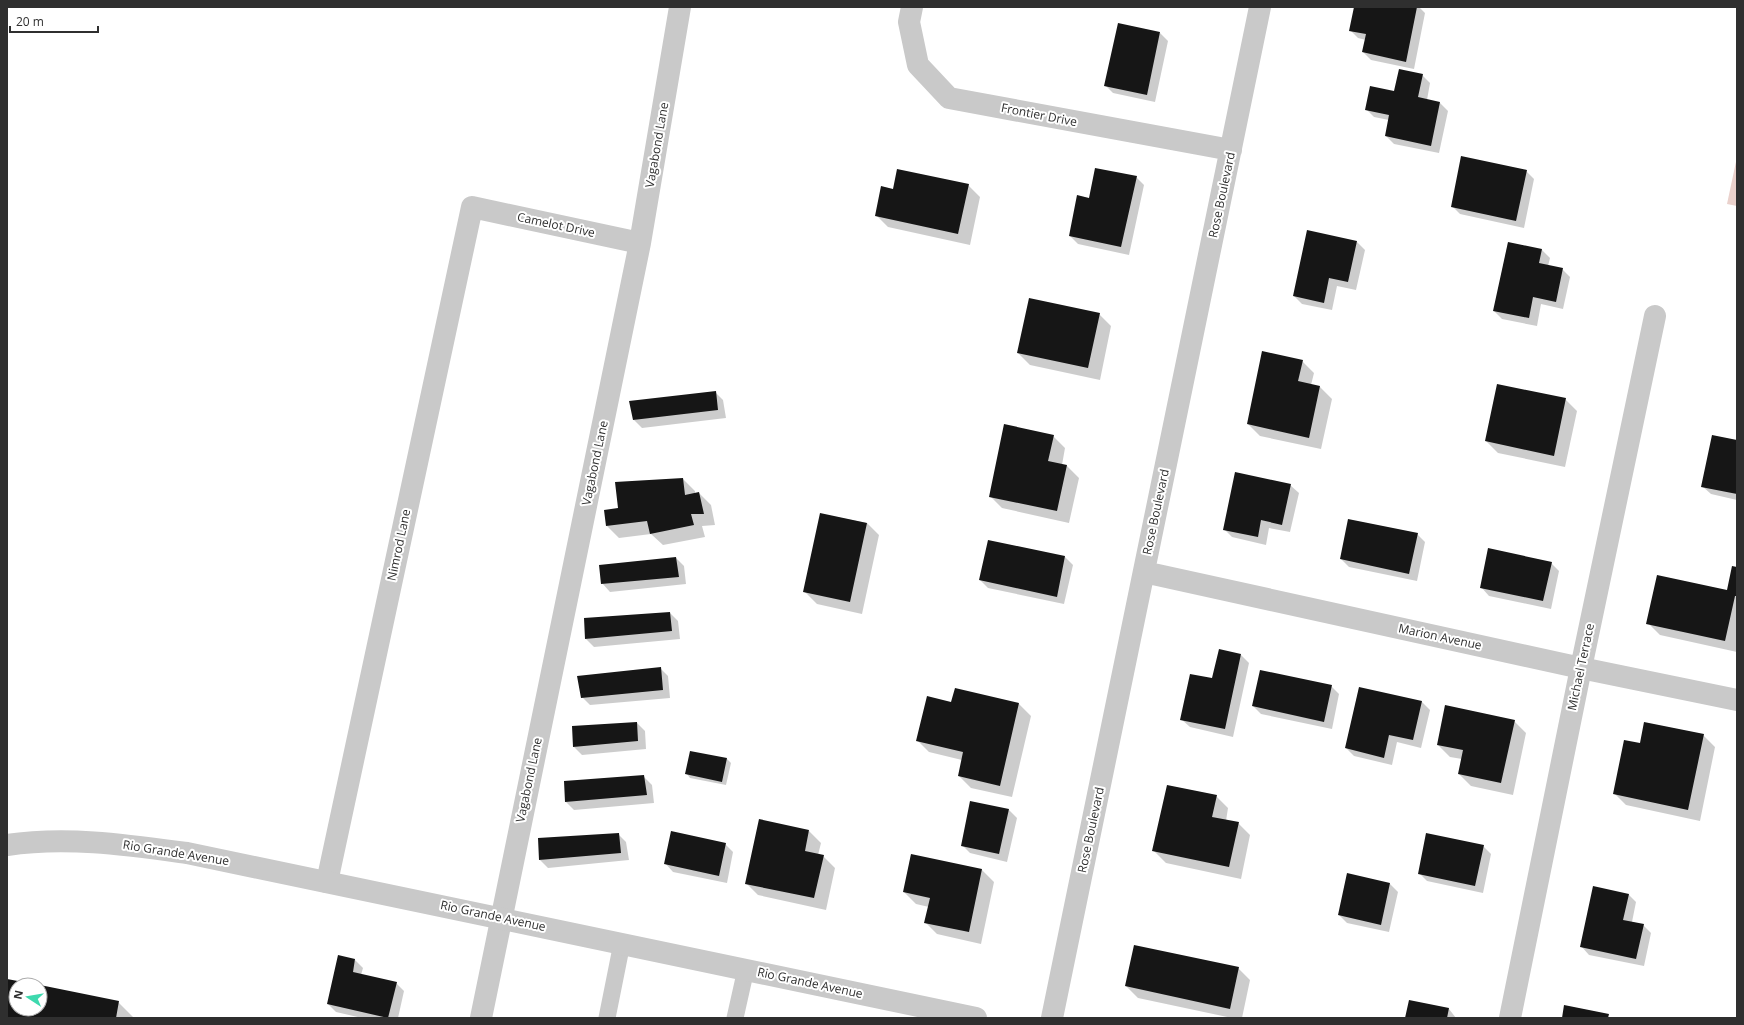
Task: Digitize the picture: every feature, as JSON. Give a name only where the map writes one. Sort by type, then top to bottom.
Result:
[{"type":"street","name":"Vagabond Lane","points":[[480,1018],[640,243],[680,7]]},
{"type":"street","name":"Frontier Drive","points":[[912,7],[909,22],[918,65],[949,98],[1231,150]]},
{"type":"street","name":"Rose Boulevard","points":[[1052,1018],[1260,7]]},
{"type":"street","name":"Camelot Drive","points":[[472,208],[640,243]]},
{"type":"street","name":"Nimrod Lane","points":[[327,882],[472,208]]},
{"type":"street","name":"Michael Terrace","points":[[1510,1018],[1581,668],[1655,316]]},
{"type":"street","name":"Marion Avenue","points":[[1144,572],[1581,668],[1737,700]]},
{"type":"street","name":"Rio Grande Avenue","points":[[7,845],[23,842],[105,842],[187,853],[976,1018]]},
{"type":"lane","points":[[607,1018],[622,943]]},
{"type":"lane","points":[[735,1018],[746,969]]},
{"type":"shaded area","points":[[1737,157],[1737,206],[1727,204]]},
{"type":"building","points":[[1354,7],[1417,7],[1406,62],[1362,52],[1366,34],[1349,31]]},
{"type":"building","points":[[1118,23],[1160,32],[1147,95],[1104,86]]},
{"type":"building","points":[[1399,69],[1423,74],[1418,97],[1440,102],[1431,146],[1385,136],[1389,115],[1365,110],[1370,86],[1394,91]]},
{"type":"building","points":[[1461,156],[1527,170],[1516,221],[1451,207]]},
{"type":"building","points":[[1095,168],[1137,176],[1121,247],[1069,236],[1077,195],[1089,198]]},
{"type":"building","points":[[897,169],[969,184],[958,234],[875,216],[881,186],[893,189]]},
{"type":"building","points":[[1307,230],[1357,241],[1348,282],[1329,278],[1324,303],[1293,296]]},
{"type":"building","points":[[1508,242],[1542,249],[1539,263],[1563,268],[1556,302],[1533,297],[1529,318],[1493,311]]},
{"type":"building","points":[[1029,298],[1100,313],[1088,368],[1017,353]]},
{"type":"building","points":[[1262,351],[1303,360],[1298,381],[1320,386],[1309,438],[1247,424]]},
{"type":"building","points":[[1497,384],[1566,398],[1554,456],[1485,441]]},
{"type":"building","points":[[716,391],[718,410],[633,420],[629,401]]},
{"type":"building","points":[[1004,424],[1054,435],[1048,461],[1067,465],[1057,511],[989,497]]},
{"type":"building","points":[[1712,435],[1737,440],[1737,494],[1701,487]]},
{"type":"building","points":[[1235,472],[1291,484],[1282,525],[1261,520],[1258,537],[1223,530]]},
{"type":"building","points":[[683,478],[685,495],[699,492],[704,514],[691,514],[694,525],[650,534],[647,521],[606,526],[604,510],[618,508],[615,482]]},
{"type":"building","points":[[820,513],[867,523],[850,602],[803,592]]},
{"type":"building","points":[[1348,519],[1418,533],[1409,574],[1340,559]]},
{"type":"building","points":[[988,540],[1065,556],[1057,597],[979,580]]},
{"type":"building","points":[[1488,548],[1552,562],[1543,601],[1480,588]]},
{"type":"building","points":[[676,557],[679,577],[601,584],[599,565]]},
{"type":"building","points":[[1732,566],[1737,567],[1737,596],[1735,596],[1725,641],[1646,624],[1657,575],[1727,590]]},
{"type":"building","points":[[670,612],[672,631],[585,639],[584,618]]},
{"type":"building","points":[[1219,649],[1241,654],[1225,729],[1180,720],[1190,674],[1212,678]]},
{"type":"building","points":[[661,667],[663,690],[581,698],[577,676]]},
{"type":"building","points":[[1260,670],[1332,685],[1324,722],[1252,706]]},
{"type":"building","points":[[1359,687],[1422,701],[1413,740],[1389,735],[1384,758],[1345,748]]},
{"type":"building","points":[[955,688],[1019,703],[1000,786],[958,776],[963,752],[916,741],[927,696],[951,702]]},
{"type":"building","points":[[1445,705],[1515,720],[1501,783],[1458,774],[1463,750],[1437,745]]},
{"type":"building","points":[[637,722],[638,741],[573,747],[572,726]]},
{"type":"building","points":[[1644,722],[1704,734],[1688,810],[1613,794],[1624,740],[1640,743]]},
{"type":"building","points":[[690,751],[727,758],[722,782],[685,774]]},
{"type":"building","points":[[644,775],[647,795],[565,802],[564,781]]},
{"type":"building","points":[[1167,785],[1217,795],[1212,817],[1239,822],[1229,867],[1152,851]]},
{"type":"building","points":[[970,801],[1009,809],[999,854],[961,846]]},
{"type":"building","points":[[759,819],[809,830],[805,851],[824,855],[814,898],[745,884]]},
{"type":"building","points":[[671,831],[726,843],[719,876],[664,864]]},
{"type":"building","points":[[619,833],[621,853],[539,860],[538,838]]},
{"type":"building","points":[[1426,833],[1484,845],[1475,886],[1418,874]]},
{"type":"building","points":[[911,854],[982,869],[969,932],[924,923],[930,898],[903,892]]},
{"type":"building","points":[[1347,873],[1390,883],[1381,925],[1338,915]]},
{"type":"building","points":[[1593,886],[1629,894],[1623,920],[1644,924],[1636,959],[1580,947]]},
{"type":"building","points":[[1134,945],[1239,967],[1230,1009],[1125,986]]},
{"type":"building","points":[[338,955],[355,959],[353,972],[397,982],[388,1018],[327,1004]]},
{"type":"building","points":[[7,979],[8,1017],[48,1017],[48,987],[119,1001],[116,1018],[7,1018]]},
{"type":"building","points":[[1409,1000],[1449,1008],[1447,1018],[1405,1018]]},
{"type":"building","points":[[1564,1005],[1609,1014],[1608,1018],[1562,1018]]}]
